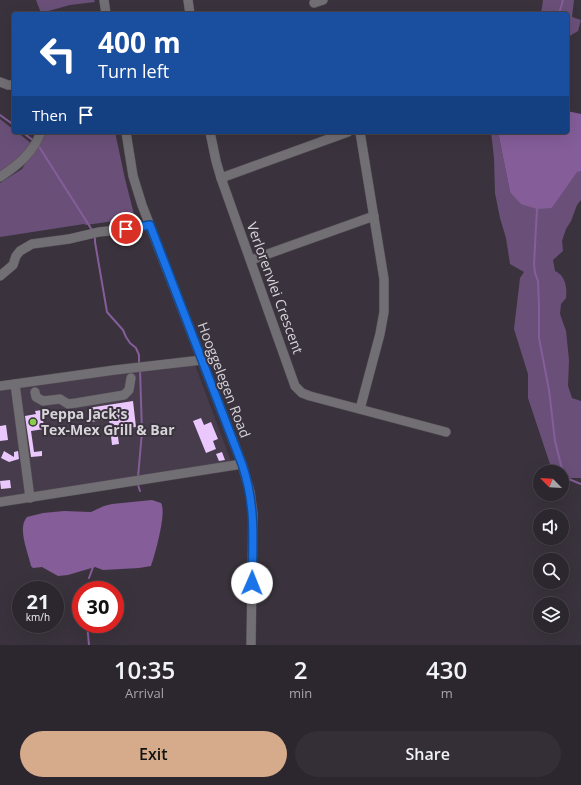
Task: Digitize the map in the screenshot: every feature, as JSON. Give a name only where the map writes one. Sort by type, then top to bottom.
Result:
[{"type":"street","points":[[104,0],[106,12]]},
{"type":"street","points":[[188,0],[190,12]]},
{"type":"street","points":[[0,82],[12,85]]},
{"type":"street","points":[[0,177],[17,166],[36,144],[40,134]]},
{"type":"street","name":"Hooggelegen Road","points":[[126,134],[135,182],[150,225],[242,464],[250,492],[253,514],[251,645]]},
{"type":"street","name":"Verlorenvlei Crescent","points":[[210,134],[221,178],[296,386],[302,393],[310,396],[446,432]]},
{"type":"street","points":[[221,178],[342,134]]},
{"type":"street","points":[[360,134],[384,279],[384,312],[380,334],[360,409]]},
{"type":"street","points":[[251,260],[374,216]]},
{"type":"street","points":[[0,276],[13,265],[16,256],[20,251],[32,244],[150,225]]},
{"type":"street","points":[[0,386],[202,360]]},
{"type":"street","points":[[35,392],[36,397],[43,401],[60,399],[68,404],[76,403],[124,395],[129,390],[131,378]]},
{"type":"street","points":[[15,384],[30,498]]},
{"type":"street","points":[[0,502],[242,464]]},
{"type":"shaded area","points":[[36,0],[94,0],[95,2],[70,5],[41,12]]},
{"type":"shaded area","points":[[543,0],[574,0],[572,17],[581,20],[578,31],[569,36],[569,12],[541,12]]},
{"type":"shaded area","points":[[569,111],[581,114],[581,171],[577,172],[552,208],[537,209],[521,204],[510,192],[498,134],[569,134]]},
{"type":"shaded area","points":[[0,119],[12,128],[12,134],[20,134],[32,144],[18,161],[0,174]]},
{"type":"shaded area","points":[[42,134],[115,134],[135,218],[0,237],[0,183],[22,169]]},
{"type":"shaded area","points":[[491,134],[498,134],[510,192],[552,208],[577,171],[581,171],[581,200],[577,205],[571,221],[566,229],[562,241],[563,251],[553,260],[555,271],[562,276],[566,286],[566,298],[561,304],[560,314],[566,331],[569,360],[568,386],[572,398],[581,401],[581,478],[569,478],[569,465],[550,465],[528,398],[528,374],[514,329],[520,278],[524,272],[510,264],[506,238],[495,193],[494,158]]},
{"type":"shaded area","points":[[191,364],[195,365],[232,464],[0,506],[0,385]]},
{"type":"shaded area","points":[[152,500],[161,503],[163,515],[160,534],[151,566],[103,570],[95,567],[68,575],[58,576],[42,567],[33,568],[31,566],[23,534],[24,522],[27,517],[43,513],[64,511],[91,512],[112,504]]},
{"type":"building","points":[[133,401],[136,427],[117,430],[119,444],[112,445],[109,419],[90,422],[88,408]]},
{"type":"building","name":"Peppa Jack's Tex-Mex Grill & Bar","points":[[42,410],[44,429],[31,431],[34,452],[42,451],[42,456],[31,457],[25,416],[36,414],[35,411]]},
{"type":"building","points":[[201,418],[204,425],[211,422],[218,439],[213,441],[216,449],[206,453],[193,421]]},
{"type":"building","points":[[6,425],[8,440],[0,441],[0,426]]},
{"type":"building","points":[[4,451],[14,457],[14,452],[18,451],[19,459],[9,462],[1,458]]},
{"type":"building","points":[[222,452],[225,460],[219,461],[216,454]]},
{"type":"building","points":[[10,480],[11,488],[1,489],[0,481]]},
{"type":"waterway","points":[[560,12],[563,0]]},
{"type":"waterway","points":[[0,115],[12,124]]},
{"type":"waterway","points":[[25,134],[34,141]]},
{"type":"waterway","points":[[38,145],[92,230]]},
{"type":"waterway","points":[[537,209],[534,264],[538,281],[539,338],[549,390],[555,441],[564,477],[581,484]]},
{"type":"waterway","points":[[95,237],[107,312],[123,330],[130,343],[136,348],[139,355],[139,364]]},
{"type":"waterway","points":[[138,477],[142,432],[140,370]]},
{"type":"waterway","points":[[138,485],[140,491]]},
{"type":"waterway","points":[[89,578],[93,567]]},
{"type":"waterway","points":[[88,633],[89,645]]},
{"type":"place","name":"Peppa Jack's Tex-Mex Grill & Bar","points":[[33,422]]},
{"type":"route","points":[[126,229],[150,225],[247,478],[253,514],[252,583]]}]
